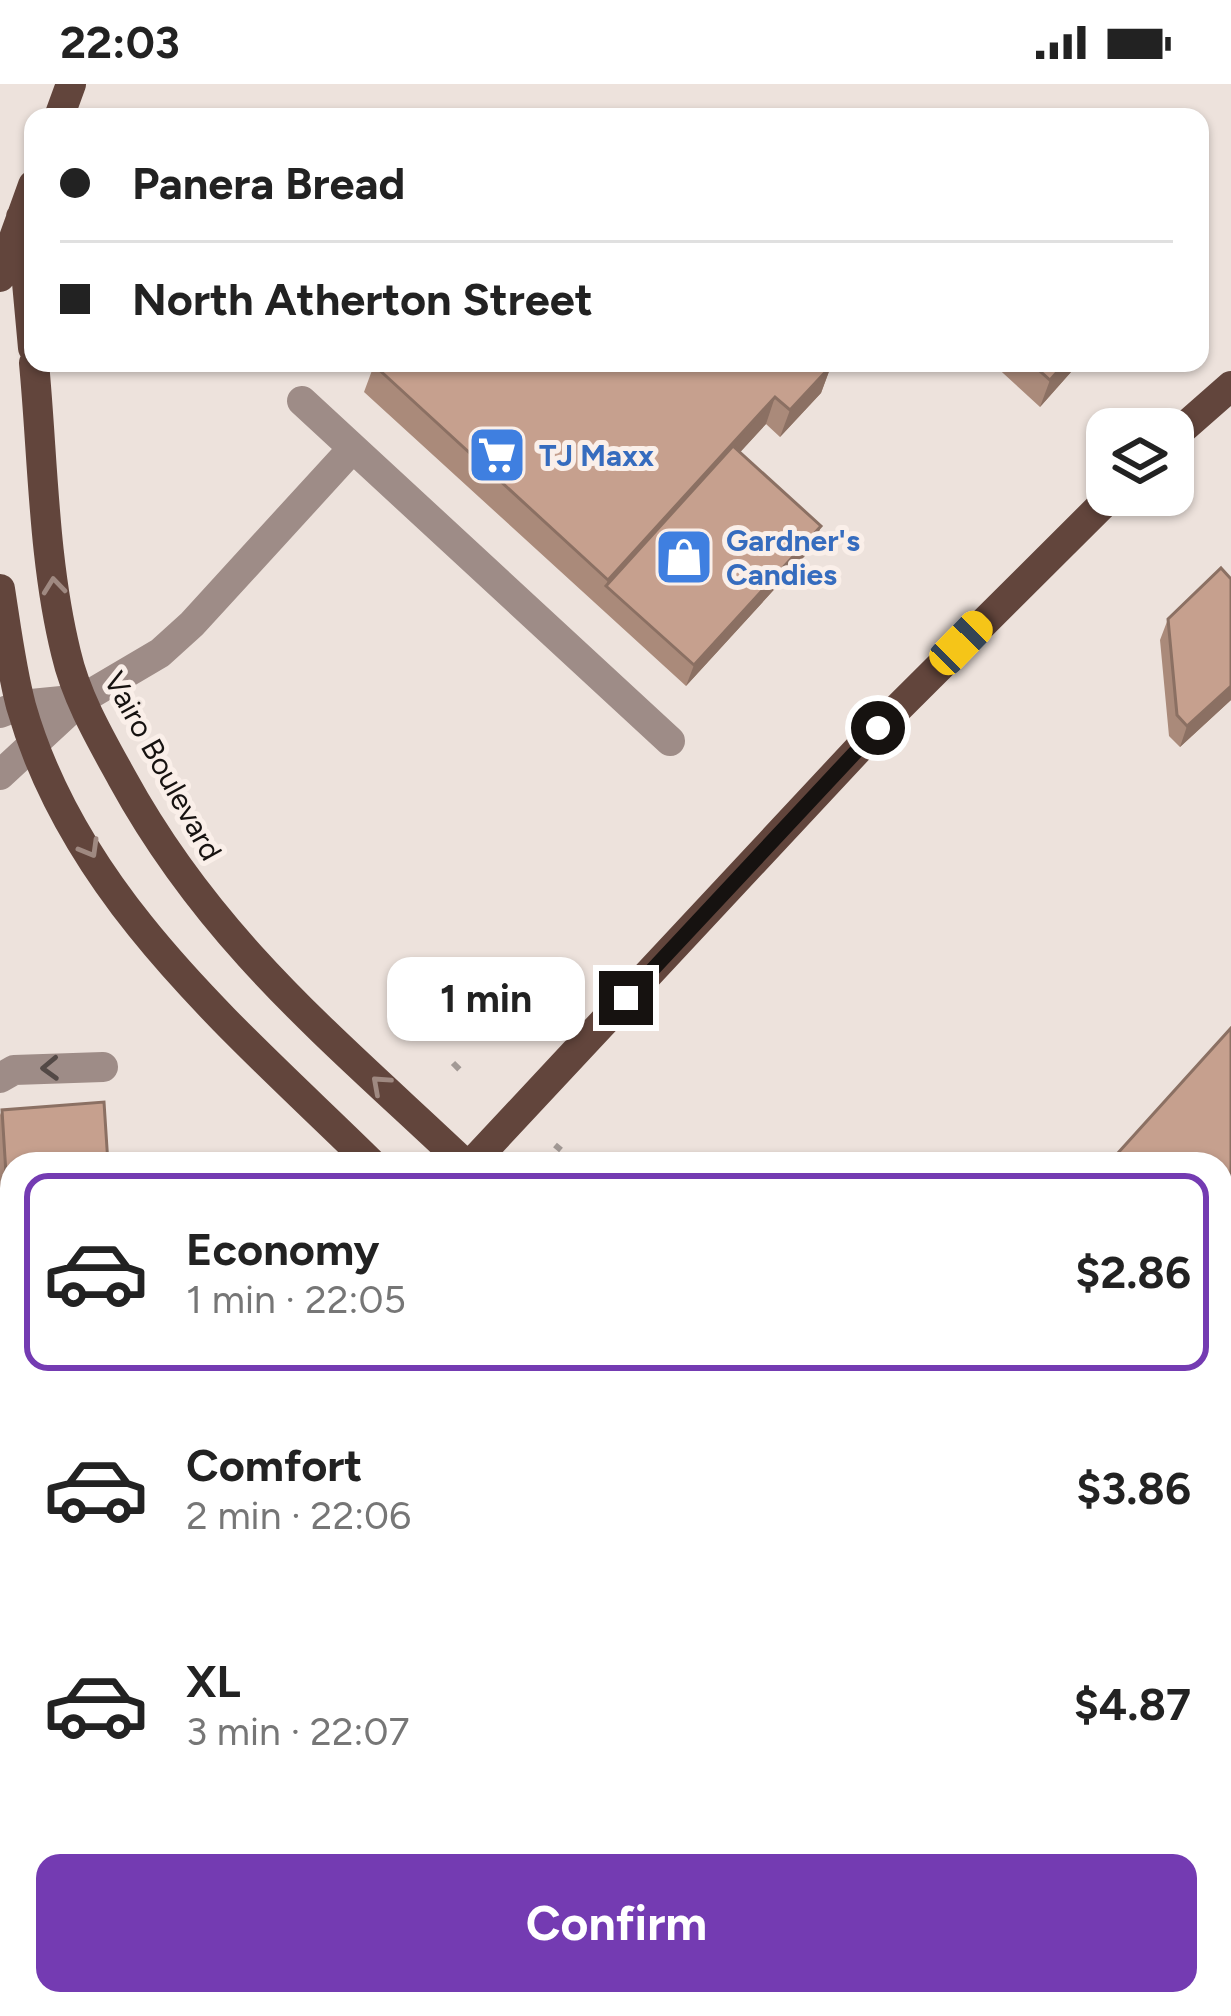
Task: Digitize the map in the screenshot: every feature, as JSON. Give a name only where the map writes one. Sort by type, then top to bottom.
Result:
[{"type":"main road","points":[[0,277],[24,209]]},
{"type":"main road","points":[[21,217],[24,250]]},
{"type":"main road","name":"Vairo Boulevard","points":[[35,372],[56,603],[82,699],[147,824],[207,912],[269,982],[455,1152]]},
{"type":"main road","points":[[1194,419],[1231,386]]},
{"type":"main road","points":[[479,1152],[878,728],[1091,516]]},
{"type":"main road","points":[[0,589],[11,709],[36,745],[105,877],[159,952],[217,1017],[359,1152]]},
{"type":"street","points":[[302,401],[670,741]]},
{"type":"street","points":[[0,775],[82,699],[160,653],[192,624],[353,448]]},
{"type":"street","points":[[11,709],[82,699]]},
{"type":"street","points":[[0,1078],[14,1070],[103,1066]]},
{"type":"path","points":[[453,1064],[460,1070]]},
{"type":"building","points":[[382,372],[825,372],[790,410],[775,397],[608,580]]},
{"type":"building","points":[[733,446],[821,526],[694,665],[606,586]]},
{"type":"building","points":[[1221,568],[1231,579],[1231,686],[1187,726],[1177,715],[1168,619]]},
{"type":"building","points":[[1231,1028],[1231,1152],[1119,1152]]},
{"type":"building","points":[[104,1102],[107,1152],[5,1152],[2,1110]]},
{"type":"place","name":"TJ Maxx","points":[[497,455]]},
{"type":"place","name":"Gardner's Candies","points":[[684,557]]},
{"type":"route","points":[[626,998],[878,728]]}]
